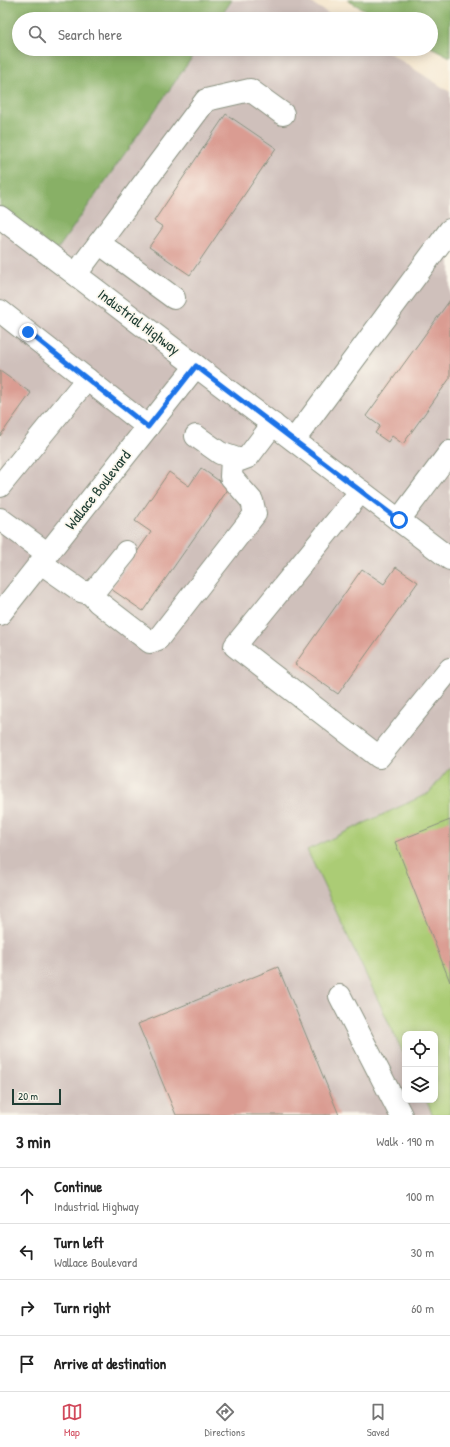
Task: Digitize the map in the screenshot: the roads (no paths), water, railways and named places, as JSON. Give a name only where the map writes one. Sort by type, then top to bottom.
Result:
[{"type":"street","points":[[76,274],[206,100],[250,90],[283,114]]},
{"type":"street","name":"Industrial Highway","points":[[0,217],[450,559]]},
{"type":"street","points":[[294,440],[450,230]]},
{"type":"street","points":[[99,243],[174,298]]},
{"type":"street","points":[[0,311],[148,427]]},
{"type":"street","name":"Wallace Boulevard","points":[[0,614],[196,366]]},
{"type":"street","points":[[0,486],[87,380]]},
{"type":"street","points":[[196,436],[220,453],[240,460],[248,457],[273,424]]},
{"type":"street","points":[[399,520],[450,452]]},
{"type":"street","points":[[0,519],[80,591],[90,593],[98,602],[150,642],[158,639],[255,514],[252,501],[231,477],[232,458]]},
{"type":"street","points":[[361,491],[235,646],[379,757],[450,669]]},
{"type":"street","points":[[90,593],[96,589],[126,552]]},
{"type":"street","points":[[340,996],[401,1115]]}]
